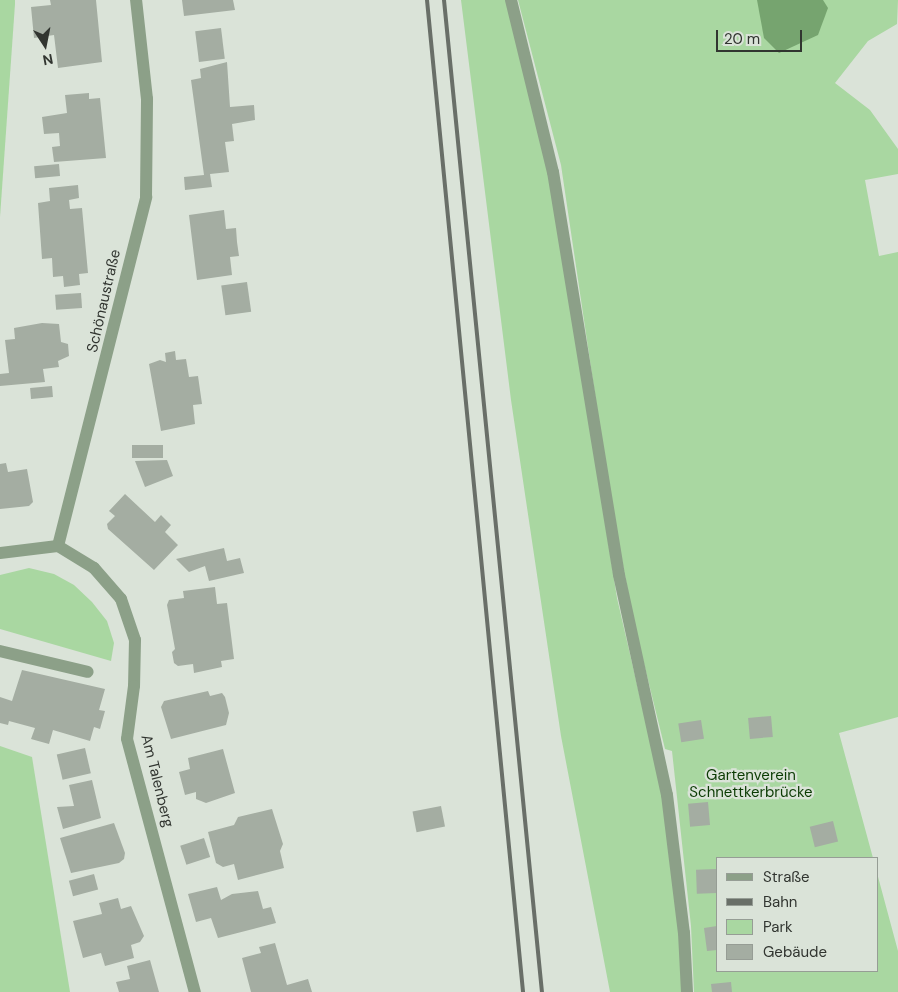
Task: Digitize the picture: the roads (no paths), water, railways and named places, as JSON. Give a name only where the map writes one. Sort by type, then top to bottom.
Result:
[{"type":"street","name":"Schönaustraße","points":[[58,546],[146,197],[147,99],[136,0]]},
{"type":"street","points":[[511,0],[553,172],[618,575],[667,795],[684,934],[687,992]]},
{"type":"street","points":[[0,553],[58,546]]},
{"type":"street","name":"Am Talenberg","points":[[58,546],[94,568],[121,600],[135,640],[134,686],[127,739],[195,992]]},
{"type":"street","points":[[0,651],[88,672]]},
{"type":"railway","points":[[427,0],[523,992]]},
{"type":"railway","points":[[444,0],[542,992]]},
{"type":"park label","name":"Gartenverein Schnettkerbrücke","points":[[751,784]]}]
